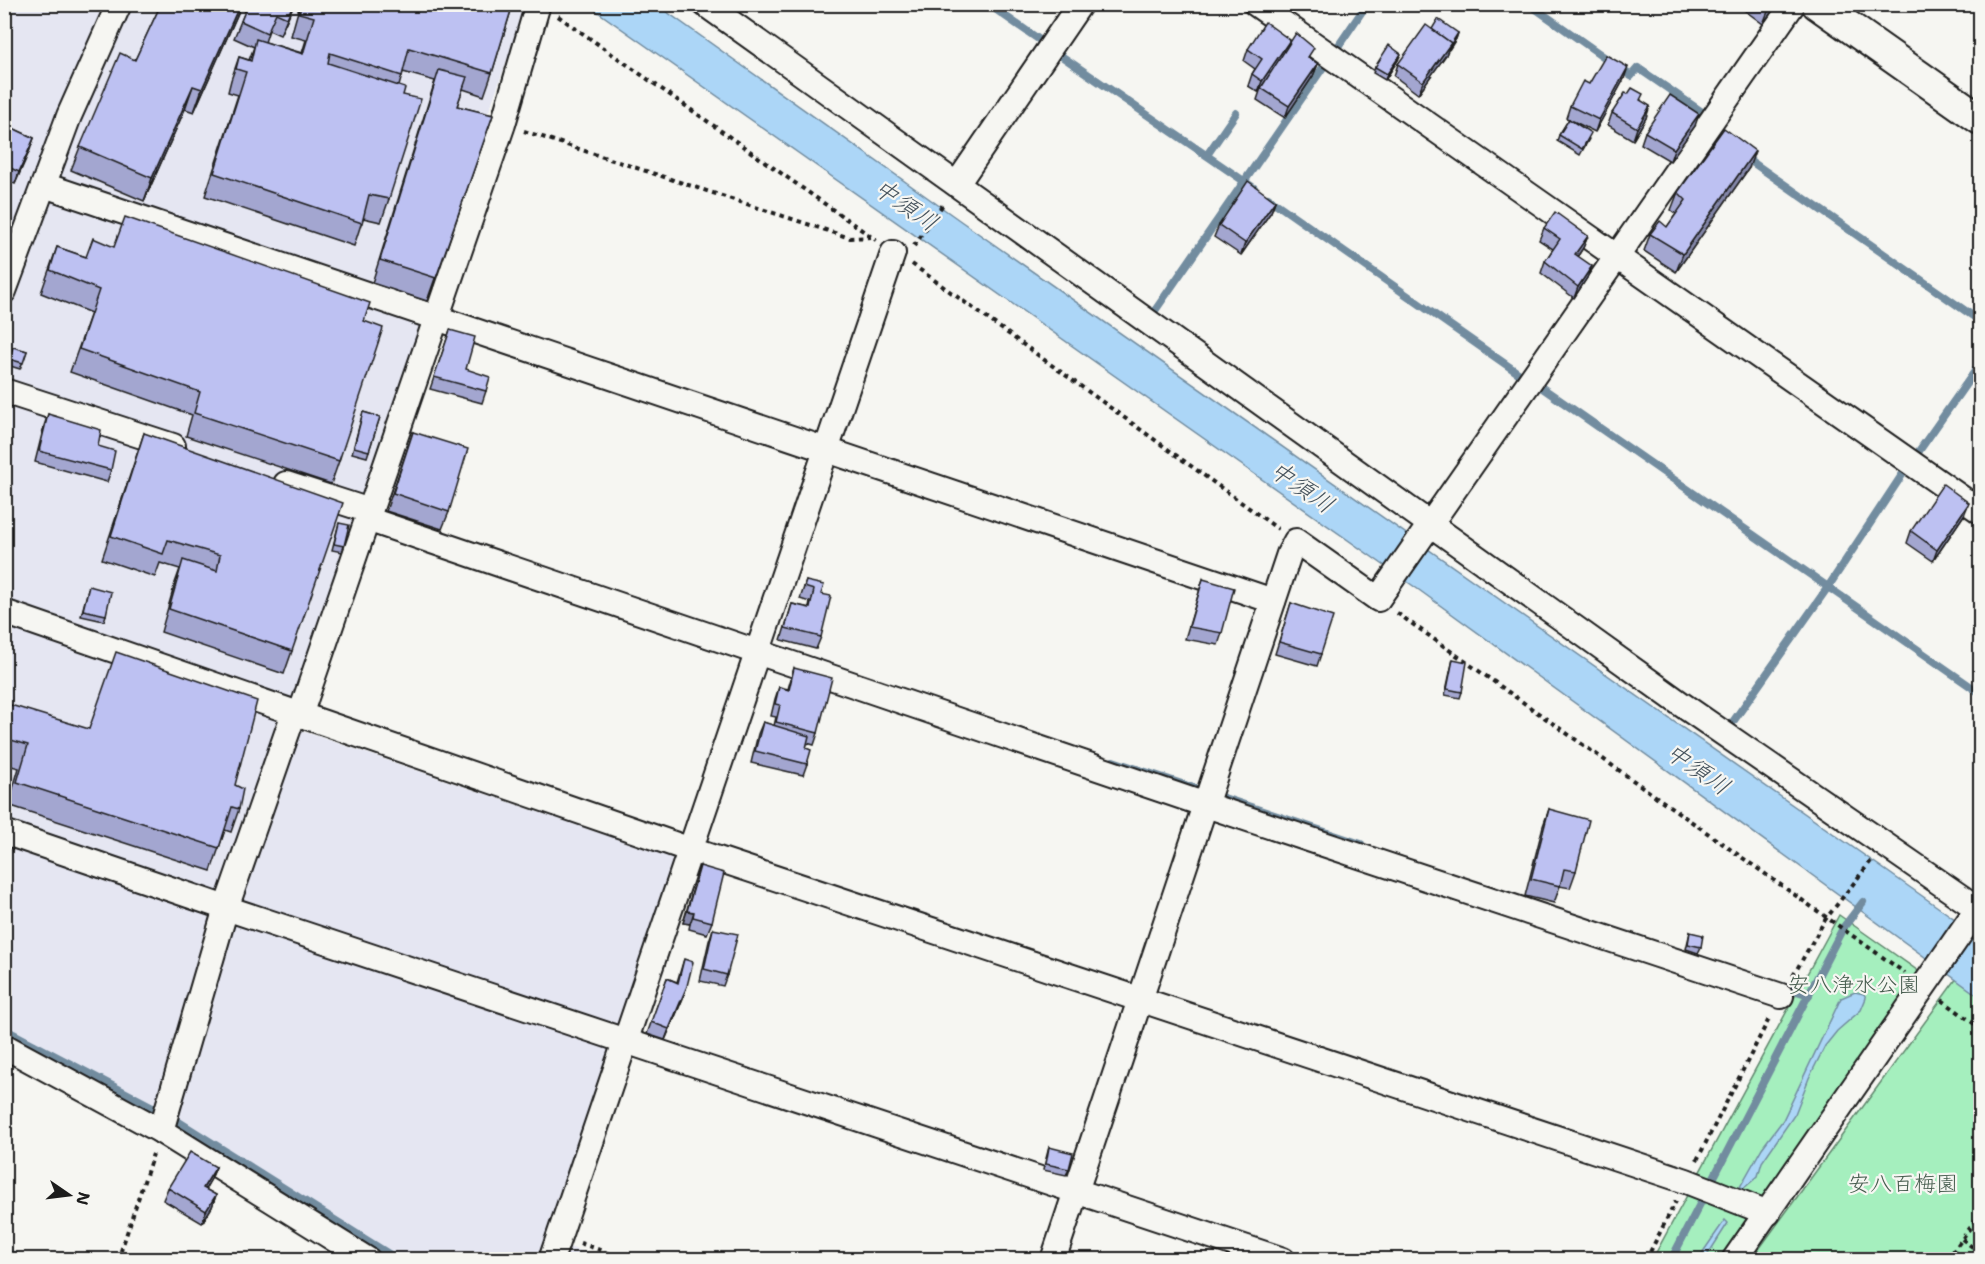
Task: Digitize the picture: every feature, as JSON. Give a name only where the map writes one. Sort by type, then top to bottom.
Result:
[{"type":"main road","points":[[1817,4],[1980,119]]},
{"type":"street","points":[[6,280],[69,116],[119,4]]},
{"type":"street","points":[[705,4],[952,191],[1426,530],[1978,910],[1734,1260]]},
{"type":"street","points":[[952,191],[1080,4]]},
{"type":"street","points":[[1256,4],[1980,511]]},
{"type":"street","points":[[1053,1260],[1273,601],[1296,541],[1382,592],[1793,4]]},
{"type":"street","points":[[161,1131],[226,908],[369,515],[435,319],[545,8]]},
{"type":"street","points":[[44,185],[826,452],[1273,601]]},
{"type":"street","points":[[552,1260],[893,253]]},
{"type":"street","points":[[4,391],[193,453]]},
{"type":"street","points":[[259,475],[759,652],[1206,805],[1781,996]]},
{"type":"street","points":[[4,612],[691,850],[1689,1182],[1768,1214]]},
{"type":"street","points":[[4,832],[1283,1260]]},
{"type":"street","points":[[4,1046],[161,1131],[368,1260]]},
{"type":"path","points":[[545,8],[893,253],[905,259],[1296,541]]},
{"type":"path","points":[[503,124],[850,238],[872,237]]},
{"type":"path","points":[[915,245],[952,191]]},
{"type":"path","points":[[1382,592],[1828,917]]},
{"type":"path","points":[[1646,1260],[1689,1182],[1781,996],[1828,917],[1876,853]]},
{"type":"path","points":[[118,1260],[161,1131]]},
{"type":"path","points":[[1947,1260],[1980,1214]]},
{"type":"path","points":[[560,1236],[628,1260]]},
{"type":"path","points":[[1962,1239],[1980,1253]]},
{"type":"shaded area","points":[[4,5],[518,5],[522,18],[485,122],[491,136],[282,724],[678,860],[547,1240],[606,1259],[380,1259],[5,1036]]},
{"type":"green space","name":"安八浄水公園","points":[[1839,915],[1921,973],[1719,1259],[1652,1260]]},
{"type":"green space","name":"安八百梅園","points":[[1957,978],[1980,995],[1980,1259],[1751,1260]]},
{"type":"water","name":"中須川","points":[[588,5],[657,5],[962,222],[1945,912],[1980,937],[1980,997],[1419,590]]},
{"type":"water","points":[[1855,992],[1864,994],[1866,998],[1861,1010],[1837,1031],[1825,1046],[1795,1114],[1762,1162],[1758,1176],[1744,1188],[1740,1187],[1762,1148],[1783,1120],[1841,998]]},
{"type":"water","points":[[1725,1220],[1728,1223],[1705,1259],[1698,1259]]},
{"type":"building","points":[[161,4],[240,4],[202,89],[193,86],[152,178],[80,147],[120,53],[135,60]]},
{"type":"building","points":[[248,4],[293,4],[287,18],[276,13],[267,33],[241,21]]},
{"type":"building","points":[[302,4],[513,4],[492,73],[409,48],[402,76],[330,53],[328,63],[405,88],[403,95],[421,99],[389,199],[369,195],[362,223],[214,173],[246,72],[236,69],[239,57],[251,61],[256,39],[303,54],[314,17],[299,13]]},
{"type":"building","points":[[1438,19],[1458,33],[1451,44],[1432,29]]},
{"type":"building","points":[[1265,22],[1290,40],[1262,81],[1252,74],[1262,59],[1248,49]]},
{"type":"building","points":[[1426,25],[1451,43],[1423,82],[1398,64]]},
{"type":"building","points":[[1296,33],[1314,48],[1308,57],[1318,64],[1289,106],[1261,88]]},
{"type":"building","points":[[1389,45],[1401,54],[1387,74],[1375,67]]},
{"type":"building","points":[[1606,55],[1628,67],[1599,120],[1570,106],[1583,81],[1589,84]]},
{"type":"building","points":[[439,70],[467,77],[457,106],[493,115],[436,278],[380,260]]},
{"type":"building","points":[[1632,88],[1643,94],[1640,100],[1650,106],[1637,128],[1612,113],[1625,93],[1628,94]]},
{"type":"building","points":[[1670,95],[1699,114],[1674,149],[1645,132]]},
{"type":"building","points":[[1569,119],[1591,133],[1582,149],[1559,135]]},
{"type":"building","points":[[4,124],[34,138],[19,172],[4,165]]},
{"type":"building","points":[[1724,128],[1755,151],[1683,254],[1650,234],[1660,221],[1667,227],[1686,200],[1678,192]]},
{"type":"building","points":[[1248,181],[1275,201],[1245,243],[1219,225]]},
{"type":"building","points":[[1555,212],[1588,236],[1575,254],[1592,266],[1578,287],[1545,261],[1560,239],[1544,228]]},
{"type":"building","points":[[125,217],[370,303],[364,321],[383,328],[339,461],[194,413],[200,392],[79,349],[99,290],[50,270],[57,247],[86,257],[93,238],[114,247]]},
{"type":"building","points":[[450,330],[475,337],[466,369],[490,377],[486,391],[434,377]]},
{"type":"building","points":[[13,347],[27,351],[23,363],[9,359]]},
{"type":"building","points":[[363,412],[380,417],[369,451],[354,447]]},
{"type":"building","points":[[48,414],[101,430],[98,446],[115,451],[111,470],[39,451]]},
{"type":"building","points":[[413,432],[468,449],[449,512],[393,493]]},
{"type":"building","points":[[144,433],[343,503],[292,651],[169,609],[183,560],[217,571],[220,555],[168,540],[163,554],[111,536]]},
{"type":"building","points":[[1943,484],[1969,503],[1937,550],[1911,531]]},
{"type":"building","points":[[339,523],[349,525],[344,546],[334,544]]},
{"type":"building","points":[[1203,579],[1234,588],[1222,633],[1189,627]]},
{"type":"building","points":[[806,581],[824,585],[821,594],[831,596],[821,637],[785,628],[792,604],[810,608],[814,590],[804,587]]},
{"type":"building","points":[[89,586],[111,592],[106,615],[83,610]]},
{"type":"building","points":[[1291,603],[1333,617],[1321,654],[1279,642]]},
{"type":"building","points":[[116,652],[257,701],[235,785],[243,789],[239,809],[232,807],[219,848],[17,782],[28,745],[4,738],[4,703],[89,729]]},
{"type":"building","points":[[1453,659],[1467,662],[1462,692],[1447,689]]},
{"type":"building","points":[[794,668],[832,678],[818,733],[776,722],[780,705],[775,704],[779,687],[789,690]]},
{"type":"building","points":[[763,722],[809,736],[806,748],[811,750],[807,764],[755,751]]},
{"type":"building","points":[[1549,809],[1589,820],[1576,871],[1564,869],[1560,886],[1531,879]]},
{"type":"building","points":[[700,866],[724,873],[712,922],[693,917],[694,912],[687,911]]},
{"type":"building","points":[[713,929],[738,934],[727,975],[704,969]]},
{"type":"building","points":[[1690,932],[1703,935],[1701,947],[1688,944]]},
{"type":"building","points":[[684,959],[693,962],[687,986],[669,1029],[651,1022],[667,978],[678,983]]},
{"type":"building","points":[[1049,1147],[1073,1153],[1069,1169],[1046,1164]]},
{"type":"building","points":[[190,1152],[216,1167],[203,1188],[216,1195],[206,1211],[168,1188]]},
{"type":"building","points":[[1551,1255],[1563,1260],[1549,1260]]},
{"type":"waterway","points":[[988,4],[1044,43]]},
{"type":"waterway","points":[[1337,48],[1367,4]]},
{"type":"waterway","points":[[1529,4],[1631,76],[1638,68],[1705,114]]},
{"type":"waterway","points":[[1057,53],[1254,188]]},
{"type":"waterway","points":[[1154,312],[1324,66]]},
{"type":"waterway","points":[[1207,155],[1236,113]]},
{"type":"waterway","points":[[1745,157],[1980,321]]},
{"type":"waterway","points":[[1268,198],[1521,375]]},
{"type":"waterway","points":[[1919,451],[1980,364]]},
{"type":"waterway","points":[[1541,387],[1828,587],[1906,469]]},
{"type":"waterway","points":[[1730,726],[1828,587],[1980,693]]},
{"type":"waterway","points":[[1113,761],[1361,844]]},
{"type":"waterway","points":[[1671,1260],[1843,928],[1863,902]]},
{"type":"waterway","points":[[1782,986],[1809,995]]},
{"type":"waterway","points":[[4,1029],[166,1114],[398,1260]]},
{"type":"waterway","points":[[4,1252],[26,1260]]},
{"type":"waterway","points":[[1284,1253],[1305,1260]]}]
